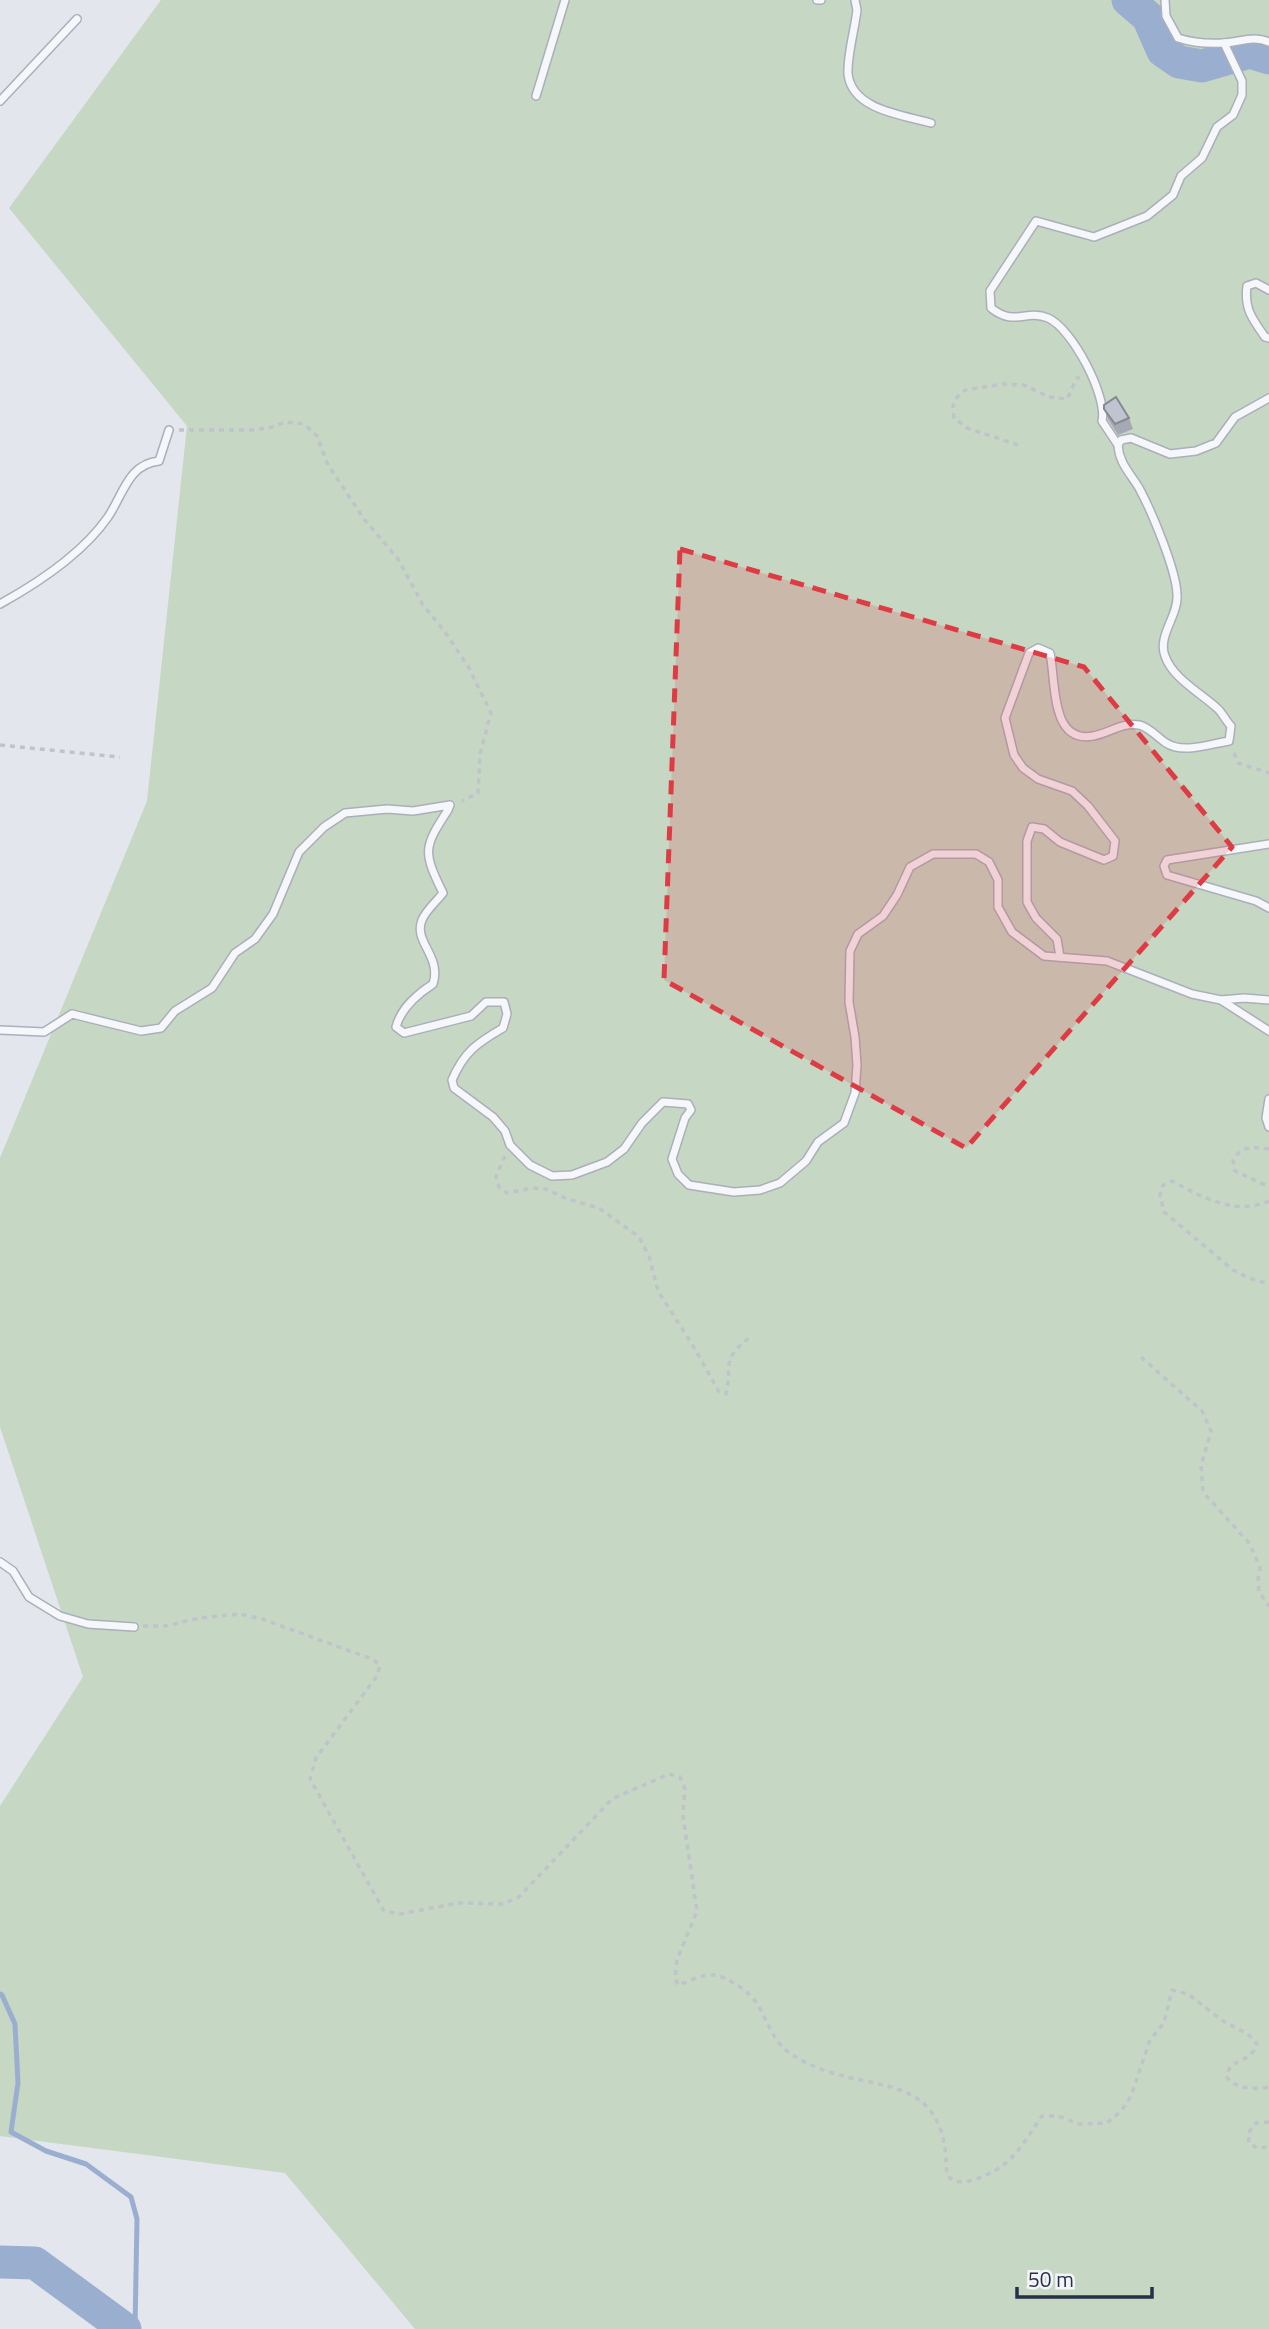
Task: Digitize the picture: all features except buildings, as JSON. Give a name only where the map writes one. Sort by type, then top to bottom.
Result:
[{"type":"lane","points":[[536,96],[565,0]]},
{"type":"lane","points":[[855,0],[857,9],[848,72],[852,88],[874,108],[931,123]]},
{"type":"lane","points":[[1165,0],[1166,16],[1178,38],[1192,43],[1224,43],[1259,38],[1269,42]]},
{"type":"lane","points":[[0,101],[77,19]]},
{"type":"lane","points":[[1060,957],[1057,939],[1036,919],[1027,902],[1027,841],[1032,827],[1044,829],[1060,842],[1104,860],[1113,856],[1115,841],[1088,806],[1072,791],[1038,779],[1023,768],[1014,755],[1005,718],[1029,653],[1038,648],[1050,653],[1059,718],[1066,729],[1077,736],[1093,736],[1126,723],[1144,726],[1169,745],[1187,748],[1229,741],[1231,726],[1219,711],[1174,671],[1164,654],[1164,636],[1174,617],[1178,595],[1172,565],[1139,489],[1119,457],[1118,445],[1102,421],[1104,412],[1093,376],[1076,345],[1050,319],[1034,315],[1013,318],[1001,316],[991,308],[990,291],[1036,221],[1094,237],[1147,216],[1173,195],[1181,176],[1202,158],[1217,127],[1233,114],[1242,95],[1242,81],[1224,43]]},
{"type":"lane","points":[[1269,290],[1256,283],[1247,286],[1245,299],[1249,315],[1265,337],[1269,338]]},
{"type":"lane","points":[[1118,445],[1121,440],[1131,438],[1170,454],[1196,451],[1216,443],[1235,416],[1269,398]]},
{"type":"lane","points":[[0,604],[28,589],[90,540],[109,516],[132,474],[149,462],[159,461],[169,430]]},
{"type":"lane","points":[[0,1030],[44,1032],[72,1014],[141,1031],[162,1028],[175,1011],[212,988],[235,953],[255,939],[273,914],[299,852],[324,827],[345,813],[387,809],[412,811],[450,805],[431,837],[429,863],[443,893],[423,918],[420,932],[436,974],[433,984],[420,992],[399,1014],[396,1027],[404,1033],[471,1016],[486,1002],[504,1002],[507,1014],[503,1028],[478,1043],[460,1060],[452,1080],[454,1088],[493,1117],[505,1131],[510,1145],[530,1165],[552,1176],[572,1175],[607,1162],[624,1149],[642,1123],[663,1102],[688,1104],[691,1110],[685,1118],[672,1159],[678,1174],[689,1185],[734,1192],[760,1190],[780,1183],[806,1161],[818,1142],[844,1123],[855,1093],[857,1065],[849,1002],[850,951],[858,934],[883,916],[897,895],[910,867],[933,854],[976,854],[989,862],[998,880],[998,907],[1012,932],[1044,956],[1107,961],[1192,994],[1221,1000],[1269,1000]]},
{"type":"lane","points":[[1269,844],[1167,860],[1164,866],[1167,875],[1256,901],[1269,908]]},
{"type":"lane","points":[[1221,1000],[1269,1031]]},
{"type":"lane","points":[[1269,1099],[1266,1118],[1269,1127]]},
{"type":"lane","points":[[0,1562],[13,1571],[29,1597],[60,1616],[88,1624],[134,1626]]},
{"type":"path","points":[[1018,445],[967,428],[954,418],[953,406],[957,397],[965,390],[1003,384],[1024,385],[1049,397],[1067,399],[1077,378],[1093,376]]},
{"type":"path","points":[[169,430],[252,430],[285,422],[304,425],[317,436],[327,463],[364,519],[398,559],[423,605],[469,668],[491,713],[480,754],[478,793],[450,805]]},
{"type":"path","points":[[1229,741],[1238,763],[1269,773]]},
{"type":"path","points":[[0,745],[120,757]]},
{"type":"path","points":[[510,1145],[496,1177],[499,1187],[507,1193],[532,1188],[545,1189],[567,1199],[599,1208],[639,1237],[649,1255],[658,1291],[719,1392],[726,1394],[729,1358],[736,1348],[750,1337]]},
{"type":"path","points":[[1269,1149],[1248,1146],[1237,1153],[1233,1160],[1236,1171],[1269,1187]]},
{"type":"path","points":[[1269,1201],[1236,1208],[1205,1198],[1172,1181],[1163,1185],[1160,1195],[1164,1212],[1233,1270],[1269,1284]]},
{"type":"path","points":[[1141,1357],[1202,1412],[1211,1431],[1201,1466],[1203,1492],[1249,1543],[1260,1567],[1259,1592],[1269,1606]]},
{"type":"path","points":[[134,1626],[165,1626],[199,1618],[240,1614],[262,1619],[372,1658],[380,1665],[377,1676],[316,1758],[310,1779],[384,1912],[400,1914],[458,1903],[503,1904],[519,1897],[612,1799],[669,1774],[680,1777],[685,1789],[683,1816],[696,1911],[677,1960],[675,1978],[678,1985],[703,1976],[715,1975],[743,1988],[757,2003],[774,2038],[790,2053],[820,2068],[911,2093],[933,2114],[943,2137],[947,2176],[954,2181],[963,2183],[993,2174],[1012,2158],[1042,2116],[1058,2116],[1079,2124],[1107,2123],[1122,2110],[1131,2096],[1150,2040],[1164,2023],[1172,1990],[1188,1994],[1223,2021],[1248,2034],[1257,2044],[1254,2054],[1236,2061],[1228,2068],[1226,2076],[1230,2082],[1241,2088],[1269,2087]]},
{"type":"path","points":[[1269,2122],[1256,2123],[1248,2133],[1249,2143],[1257,2148],[1269,2147]]},
{"type":"highlighted area","points":[[680,549],[1084,667],[1232,847],[966,1148],[664,980]]},
{"type":"green space","points":[[161,0],[1269,0],[1269,2329],[415,2329],[285,2173],[0,2136],[0,1806],[83,1677],[0,1427],[0,1158],[147,801],[187,426],[9,208]]},
{"type":"waterway","points":[[1128,0],[1148,17],[1163,51],[1179,62],[1202,66],[1250,52],[1269,58]]},
{"type":"waterway","points":[[0,1994],[15,2024],[18,2083],[11,2132],[46,2151],[86,2164],[131,2197],[137,2219],[135,2329]]},
{"type":"waterway","points":[[0,2262],[35,2263],[125,2329]]}]
